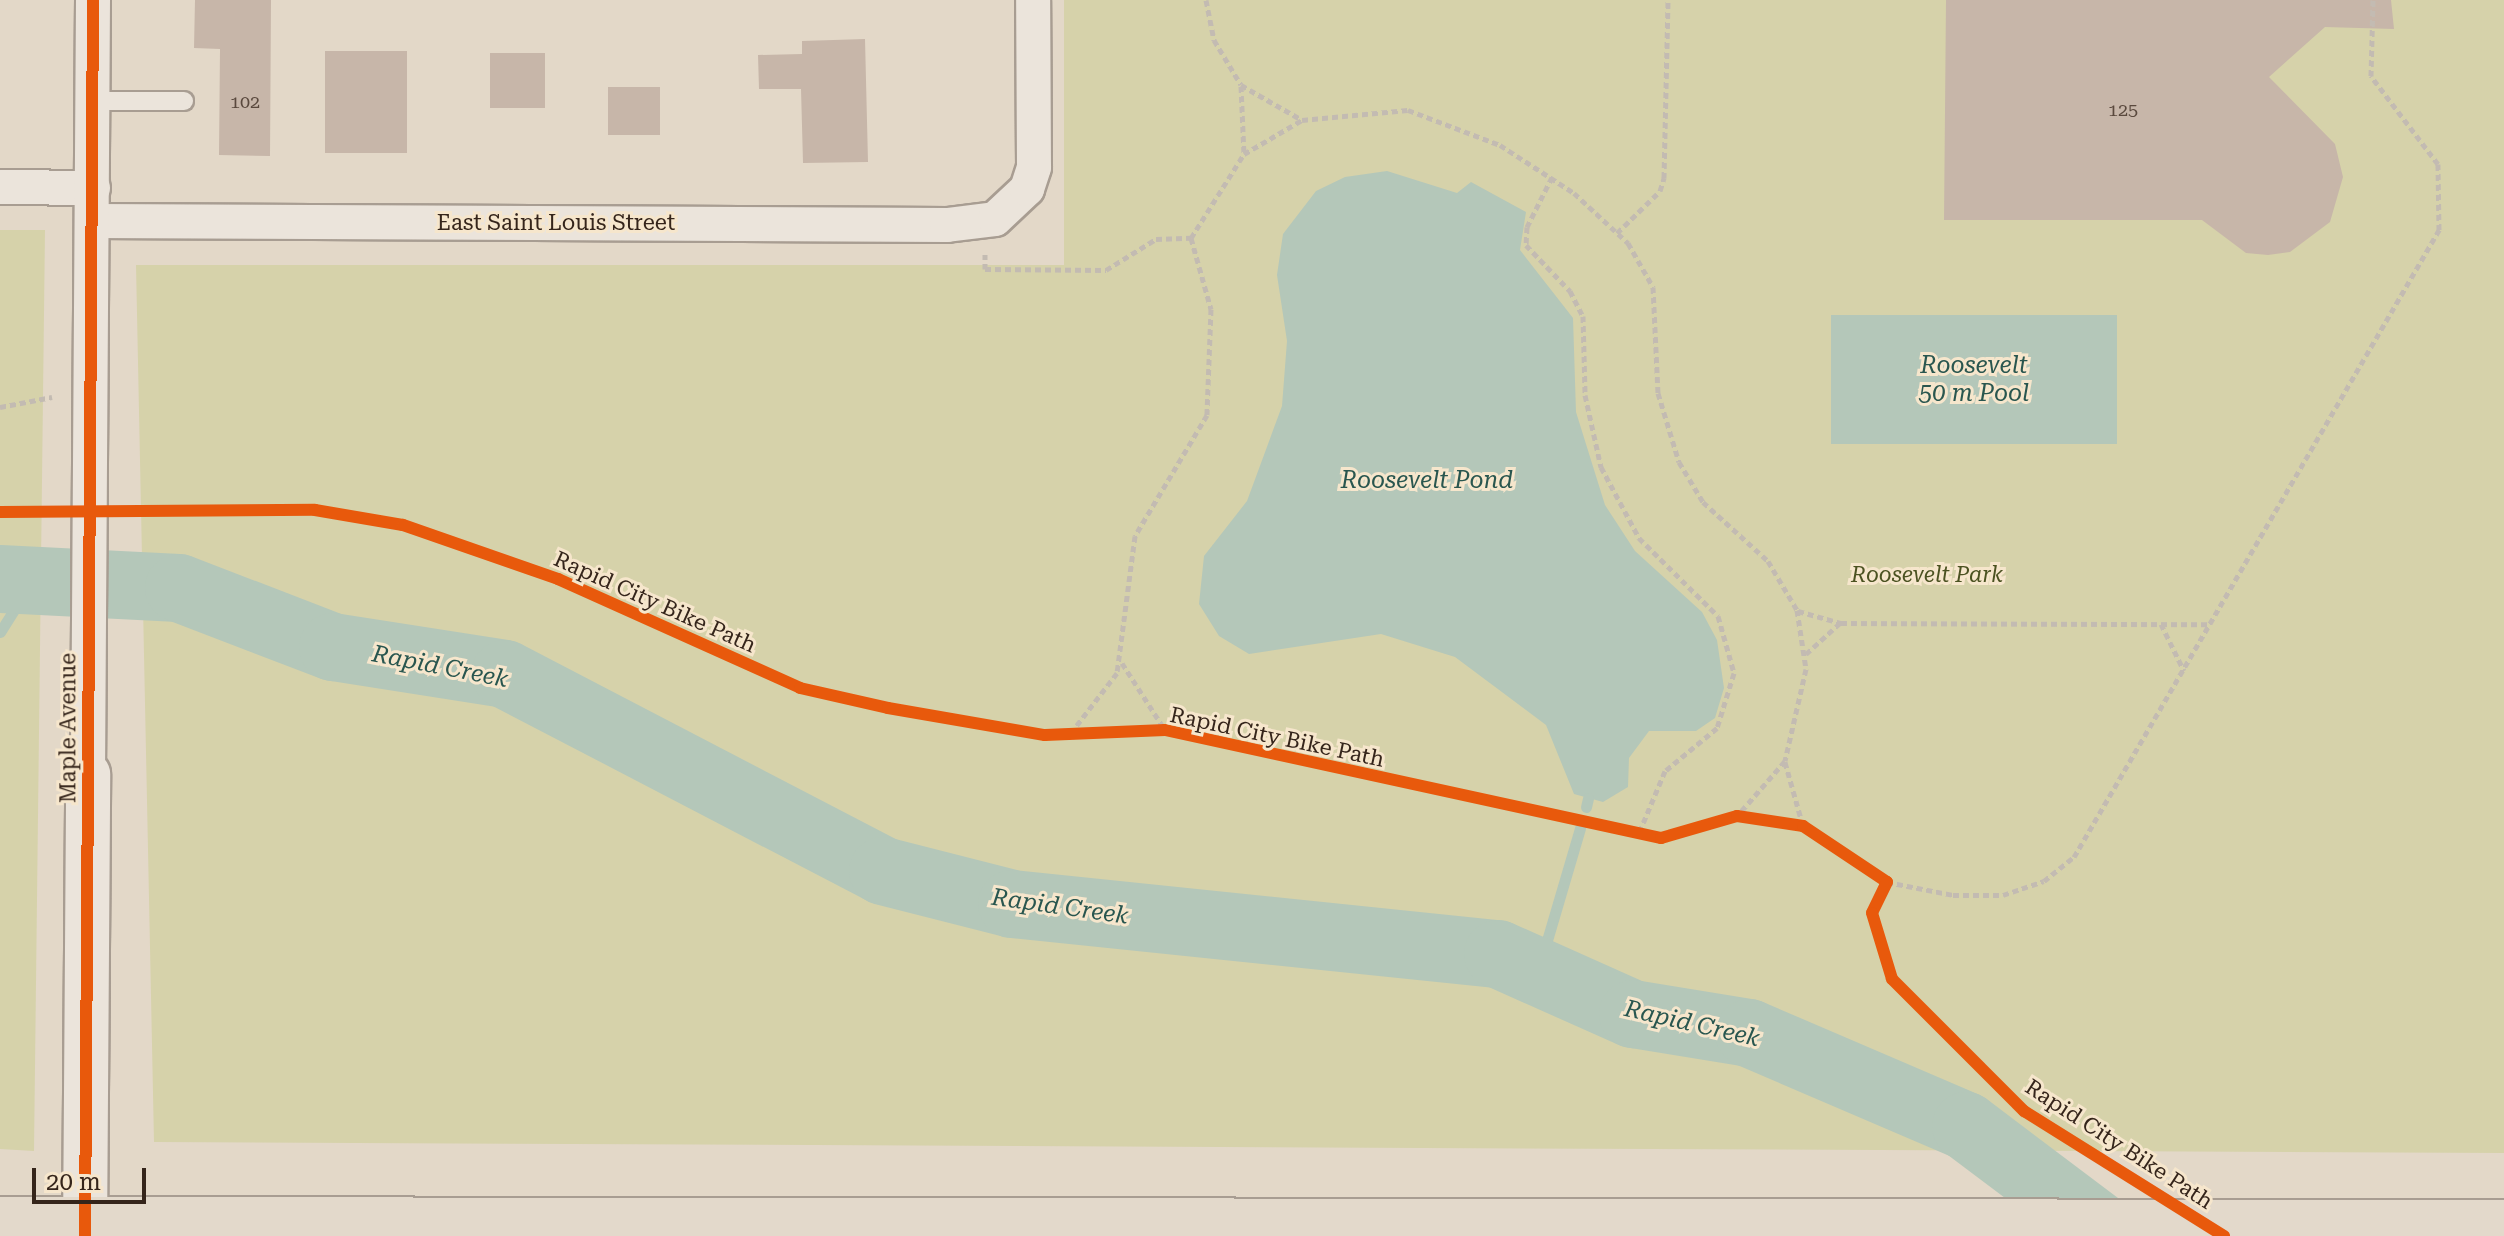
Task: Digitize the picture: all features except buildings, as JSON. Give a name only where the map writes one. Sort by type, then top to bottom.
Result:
[{"type":"main road","points":[[0,1219],[85,1228],[910,1227],[1761,1218],[2504,1222]]},
{"type":"street","name":"Maple Avenue","points":[[85,1228],[93,0]]},
{"type":"street","name":"East Saint Louis Street","points":[[0,187],[93,205],[978,222],[1014,205],[1034,167],[1033,0]]},
{"type":"lane","points":[[93,101],[184,101]]},
{"type":"path","points":[[1206,0],[1214,40],[1241,85],[1244,154]]},
{"type":"path","points":[[1617,233],[1660,191],[1664,178],[1668,0]]},
{"type":"path","points":[[1875,874],[1885,887],[1979,897],[2056,874],[2081,846],[2439,230],[2438,164],[2371,76],[2373,0]]},
{"type":"path","points":[[1241,85],[1302,120]]},
{"type":"path","points":[[1064,734],[1101,700],[1121,662],[1135,536],[1207,415],[1213,322],[1191,238],[1244,154],[1302,120],[1421,112],[1477,133],[1552,177],[1617,233],[1653,287],[1658,393],[1679,462],[1703,502],[1768,561],[1797,610],[1806,655],[1785,761],[1797,825],[1815,834]]},
{"type":"path","points":[[1552,177],[1527,227],[1526,245],[1570,291],[1583,316],[1585,395],[1601,467],[1639,538],[1718,616],[1734,673],[1717,728],[1665,771],[1639,833]]},
{"type":"path","points":[[978,222],[985,269],[1106,270],[1156,239],[1191,238]]},
{"type":"path","points":[[0,407],[52,397]]},
{"type":"path","points":[[1797,610],[1841,623],[2211,624]]},
{"type":"path","points":[[1806,655],[1841,623]]},
{"type":"path","points":[[2161,624],[2184,671]]},
{"type":"path","points":[[1121,662],[1165,730]]},
{"type":"path","points":[[1064,734],[1086,733]]},
{"type":"path","points":[[1737,816],[1785,761]]},
{"type":"path","points":[[1723,821],[1737,816],[1764,820]]},
{"type":"path","points":[[1625,830],[1661,838]]},
{"type":"green space","name":"Roosevelt Park","points":[[1064,0],[2504,0],[2504,1153],[154,1142],[136,265],[1064,265]]},
{"type":"green space","points":[[0,230],[45,230],[34,1151],[0,1149]]},
{"type":"water","name":"Roosevelt Pond","points":[[1387,171],[1457,193],[1471,182],[1526,212],[1520,250],[1573,318],[1576,412],[1605,505],[1635,551],[1702,612],[1717,640],[1724,688],[1715,718],[1696,731],[1649,731],[1629,758],[1628,787],[1603,802],[1574,794],[1546,725],[1455,657],[1381,634],[1249,654],[1219,636],[1199,604],[1204,556],[1247,501],[1282,406],[1287,341],[1277,275],[1283,234],[1316,191],[1345,177]]},
{"type":"water","name":"Roosevelt 50 m Pool","points":[[1831,315],[2117,315],[2117,444],[1831,444]]},
{"type":"waterway","points":[[0,632],[34,578]]},
{"type":"waterway","name":"Rapid Creek","points":[[0,579],[179,588],[333,647],[505,674],[883,871],[1012,904],[1498,954],[1633,1014],[1749,1033],[1966,1126],[2112,1236]]},
{"type":"waterway","points":[[1586,807],[1588,798]]},
{"type":"waterway","points":[[1538,971],[1580,828]]},
{"type":"cycle path","points":[[85,1236],[93,0]]},
{"type":"cycle path","name":"Rapid City Bike Path","points":[[0,512],[315,510],[403,525],[558,579],[800,688],[888,708],[1045,735],[1165,730],[1661,838],[1737,816],[1803,826],[1887,882],[1872,913],[1892,979],[2024,1111],[2224,1236]]}]
